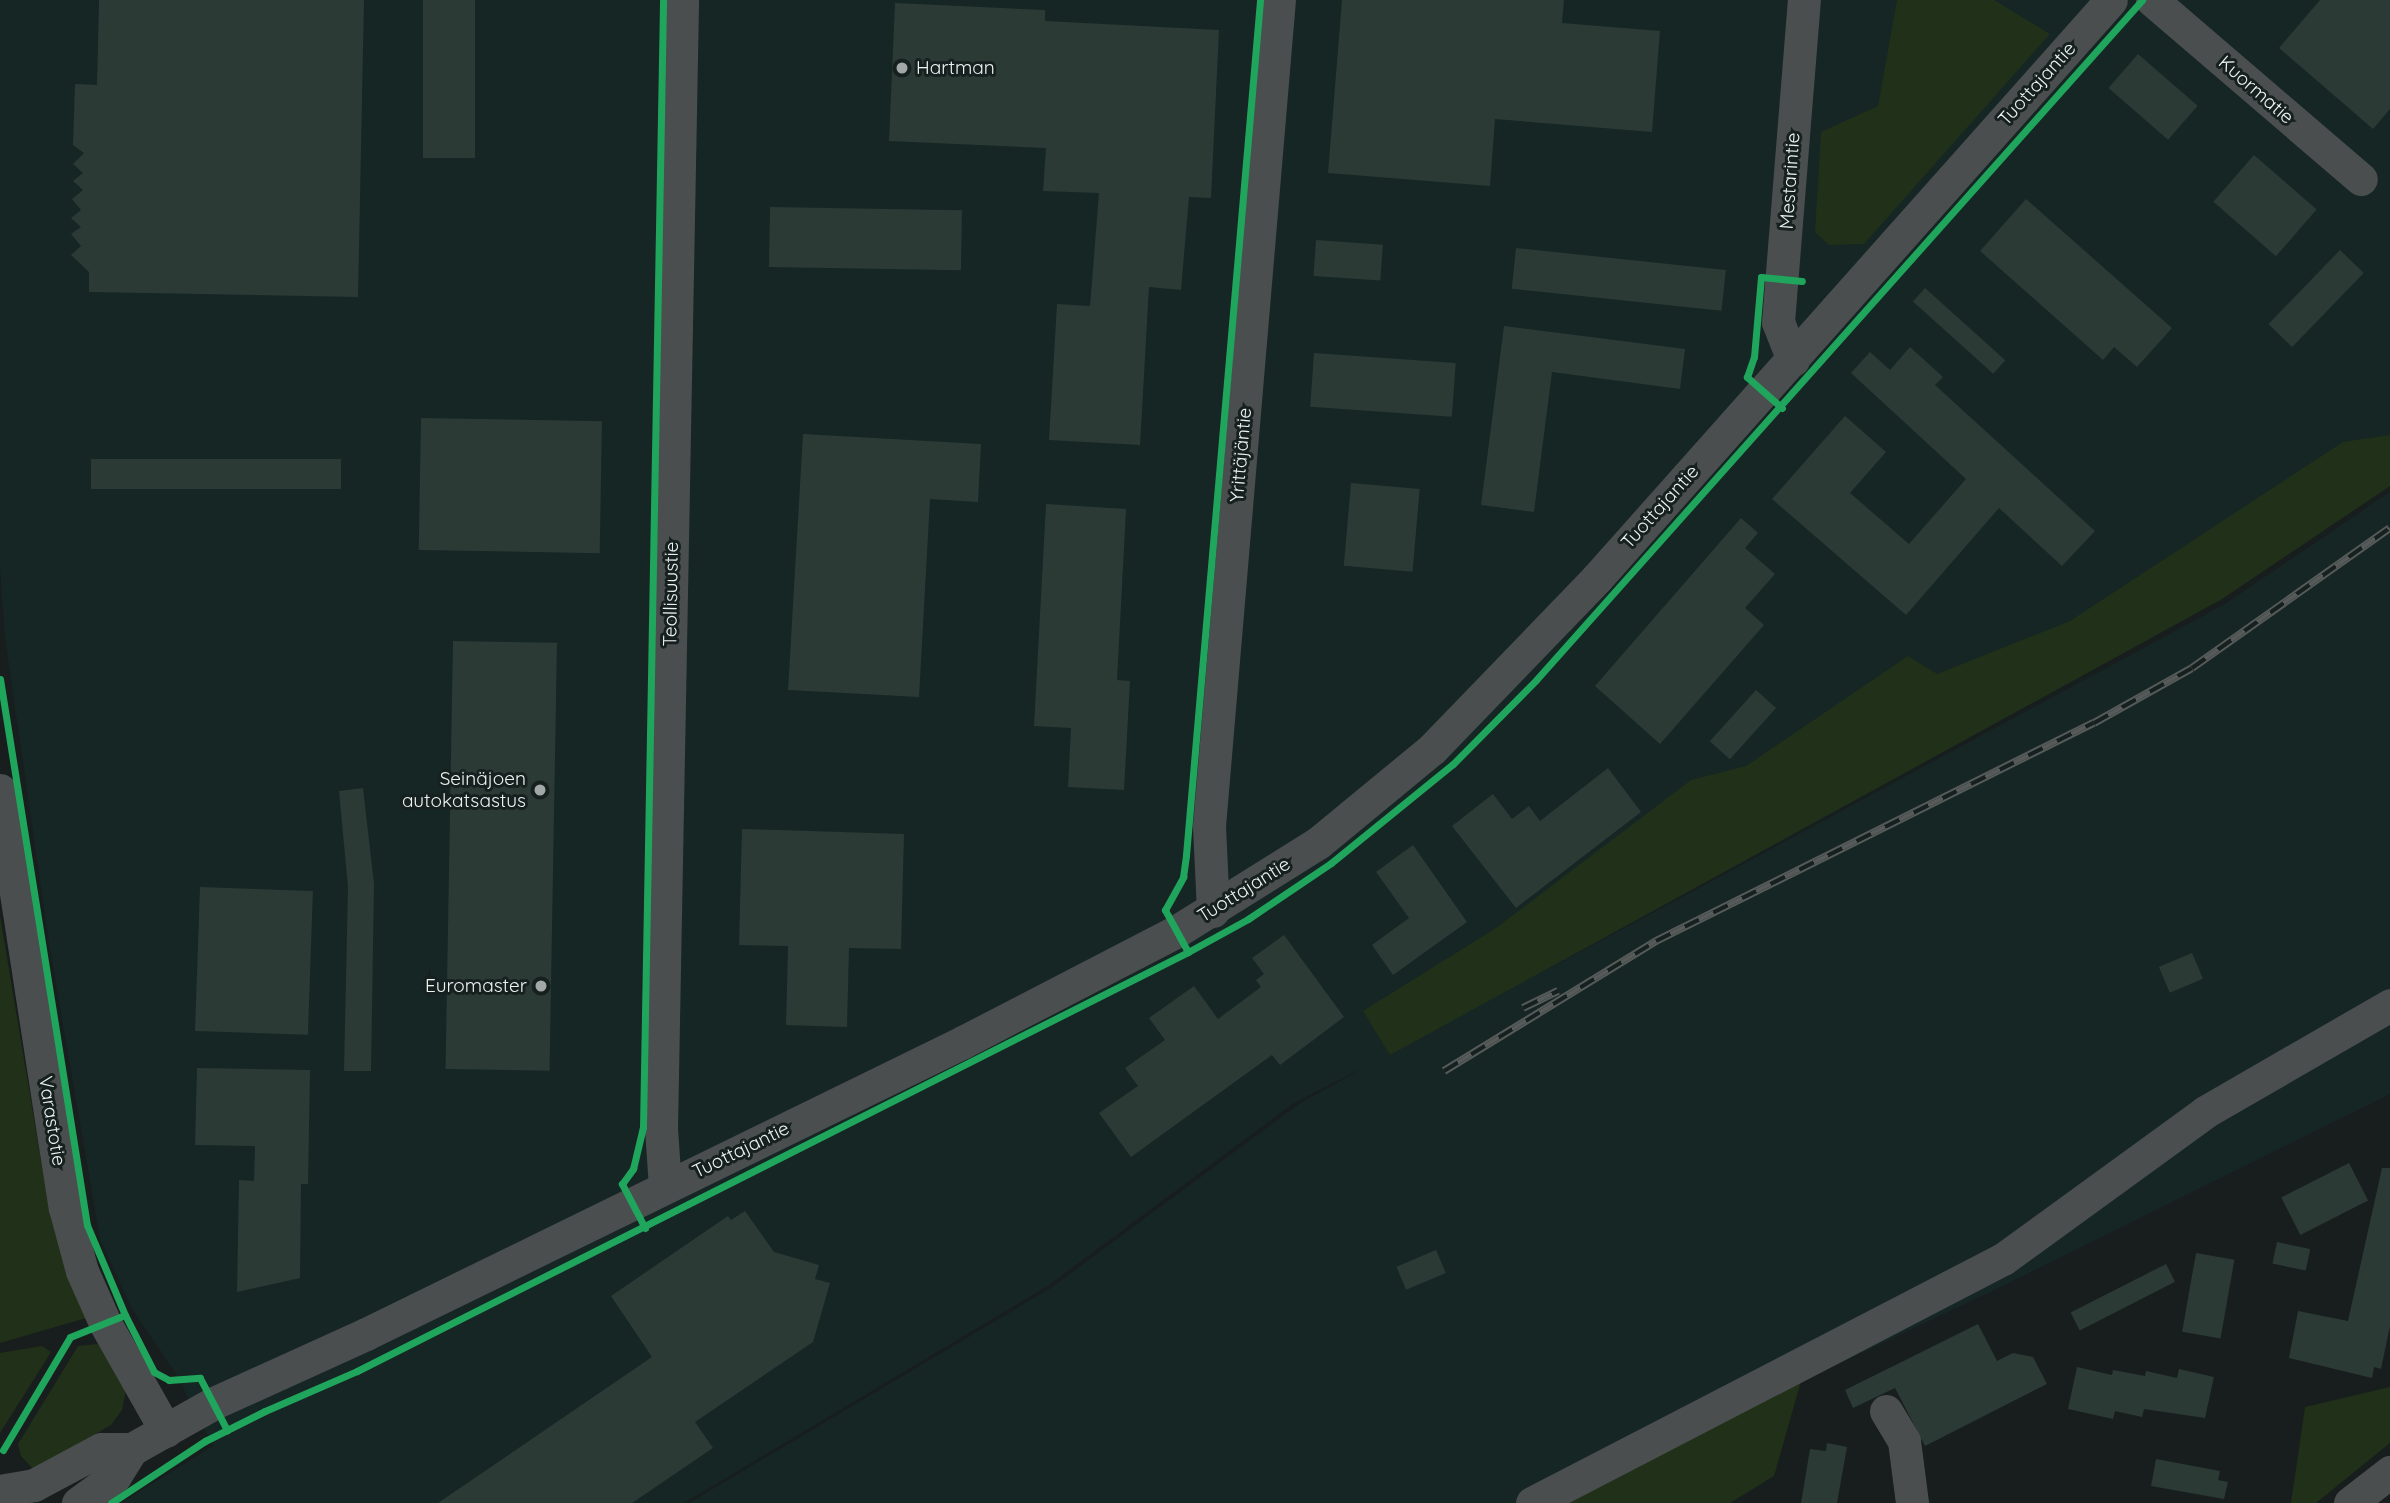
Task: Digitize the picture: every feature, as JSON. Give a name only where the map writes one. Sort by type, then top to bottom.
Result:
[{"type":"street","name":"Teollisuustie","points":[[665,1187],[662,1129],[682,0]]},
{"type":"street","name":"Yrittäjäntie","points":[[1213,911],[1209,826],[1279,0]]},
{"type":"street","name":"Mestarintie","points":[[1793,360],[1778,322],[1804,0]]},
{"type":"street","name":"Tuottajantie","points":[[0,1491],[34,1485],[101,1448],[131,1449],[214,1403],[366,1334],[963,1042],[1213,911],[1318,843],[1432,749],[1597,578],[2111,0]]},
{"type":"street","name":"Kuormatie","points":[[2152,0],[2361,179]]},
{"type":"street","name":"Varastotie","points":[[0,790],[65,1208],[82,1271],[105,1323],[166,1432]]},
{"type":"street","points":[[1532,1503],[2003,1259],[2205,1112],[2390,1005]]},
{"type":"street","points":[[1886,1411],[1904,1441],[1912,1503]]},
{"type":"street","points":[[78,1503],[114,1476],[131,1449]]},
{"type":"street","points":[[2350,1503],[2390,1472]]},
{"type":"shaded area","points":[[0,0],[2390,0],[2390,486],[2222,599],[1545,971],[2225,604],[2390,492],[2390,1094],[2009,1283],[1546,1503],[689,1503],[1051,1288],[1299,1104],[1367,1066],[1295,1102],[1049,1285],[684,1503],[121,1503],[213,1446],[175,1372],[132,1309],[100,1239],[49,943],[5,638],[0,568]]},
{"type":"green space","points":[[1897,0],[1994,0],[2050,34],[1864,244],[1829,245],[1815,232],[1821,132],[1878,106]]},
{"type":"green space","points":[[2390,435],[2390,486],[2222,599],[1390,1055],[1363,1011],[1496,928],[1691,780],[1746,766],[1908,656],[1937,674],[2070,621],[2343,442]]},
{"type":"green space","points":[[0,915],[49,1209],[86,1318],[0,1343]]},
{"type":"green space","points":[[98,1344],[126,1390],[122,1410],[111,1425],[34,1470],[21,1456],[18,1444],[78,1346]]},
{"type":"green space","points":[[42,1346],[51,1352],[0,1433],[0,1353]]},
{"type":"green space","points":[[1801,1381],[1774,1476],[1730,1503],[1546,1503]]},
{"type":"green space","points":[[2390,1387],[2390,1443],[2316,1503],[2291,1503],[2305,1407]]},
{"type":"building","points":[[99,0],[364,0],[358,297],[89,292],[89,272],[71,255],[81,246],[71,234],[81,227],[71,218],[81,210],[72,199],[83,190],[73,181],[83,173],[73,164],[84,153],[73,145],[75,84],[97,85]]},
{"type":"building","points":[[423,0],[475,0],[475,158],[423,158]]},
{"type":"building","points":[[1342,0],[1564,0],[1562,23],[1660,31],[1652,132],[1495,119],[1490,186],[1328,173]]},
{"type":"building","points":[[2320,0],[2390,0],[2390,109],[2373,129],[2279,48]]},
{"type":"building","points":[[895,3],[1045,10],[1045,21],[1219,30],[1211,198],[1189,197],[1181,290],[1149,287],[1140,445],[1049,440],[1057,304],[1090,306],[1099,193],[1043,191],[1046,148],[889,141]]},
{"type":"building","points":[[2138,54],[2198,106],[2168,140],[2108,88]]},
{"type":"building","points":[[2254,155],[2317,209],[2276,256],[2213,202]]},
{"type":"building","points":[[2026,199],[2172,328],[2137,367],[2114,347],[2103,360],[1980,251]]},
{"type":"building","points":[[770,207],[962,210],[961,270],[769,267]]},
{"type":"building","points":[[1316,240],[1383,245],[1380,281],[1313,276]]},
{"type":"building","points":[[1516,248],[1726,270],[1722,311],[1512,289]]},
{"type":"building","points":[[2340,250],[2364,273],[2292,347],[2268,324]]},
{"type":"building","points":[[1925,288],[2005,360],[1993,374],[1913,301]]},
{"type":"building","points":[[1504,326],[1685,349],[1680,389],[1552,372],[1534,512],[1481,505]]},
{"type":"building","points":[[1910,347],[1943,377],[1935,385],[2095,531],[2062,566],[1999,508],[1906,615],[1772,499],[1845,416],[1886,452],[1850,493],[1909,544],[1966,479],[1851,373],[1870,352],[1890,370]]},
{"type":"building","points":[[1314,353],[1456,363],[1452,417],[1310,407]]},
{"type":"building","points":[[421,418],[602,421],[600,553],[419,550]]},
{"type":"building","points":[[803,434],[981,444],[978,502],[930,499],[919,697],[788,690]]},
{"type":"building","points":[[91,459],[341,459],[341,489],[91,489]]},
{"type":"building","points":[[1351,483],[1420,489],[1413,572],[1344,566]]},
{"type":"building","points":[[1046,504],[1126,509],[1117,680],[1130,681],[1124,790],[1068,787],[1071,728],[1034,726]]},
{"type":"building","points":[[1741,518],[1758,533],[1745,548],[1775,574],[1745,608],[1764,625],[1660,744],[1595,686]]},
{"type":"building","points":[[453,641],[557,643],[550,1071],[446,1069]]},
{"type":"building","points":[[1756,690],[1776,708],[1730,759],[1710,741]]},
{"type":"building","points":[[1608,768],[1641,812],[1516,908],[1452,826],[1493,794],[1512,819],[1529,806],[1540,821]]},
{"type":"building","points":[[363,788],[374,884],[371,1071],[344,1071],[348,887],[339,791]]},
{"type":"building","points":[[742,829],[904,834],[901,949],[849,948],[847,1027],[786,1025],[788,946],[739,945]]},
{"type":"building","points":[[1413,845],[1467,922],[1393,975],[1372,945],[1409,918],[1376,872]]},
{"type":"building","points":[[200,887],[313,891],[308,1035],[195,1031]]},
{"type":"building","points":[[1284,935],[1344,1017],[1280,1065],[1272,1055],[1131,1157],[1099,1113],[1138,1086],[1125,1068],[1165,1040],[1149,1018],[1194,986],[1218,1019],[1261,987],[1256,980],[1264,974],[1252,958]]},
{"type":"building","points":[[2192,953],[2203,979],[2170,993],[2159,967]]},
{"type":"building","points":[[197,1068],[310,1070],[308,1184],[301,1184],[300,1278],[237,1292],[239,1180],[254,1181],[255,1146],[195,1145]]},
{"type":"building","points":[[2349,1163],[2368,1200],[2300,1235],[2281,1198]]},
{"type":"building","points":[[2382,1168],[2390,1168],[2390,1326],[2381,1369],[2374,1367],[2372,1378],[2289,1358],[2298,1311],[2348,1321]]},
{"type":"building","points":[[745,1211],[774,1252],[819,1265],[815,1279],[830,1283],[813,1342],[695,1422],[713,1448],[632,1503],[438,1503],[652,1357],[611,1296],[728,1216],[731,1220]]},
{"type":"building","points":[[2277,1242],[2310,1249],[2306,1271],[2272,1264]]},
{"type":"building","points":[[1436,1250],[1446,1273],[1406,1290],[1396,1267]]},
{"type":"building","points":[[2196,1253],[2234,1260],[2221,1339],[2182,1332]]},
{"type":"building","points":[[2166,1264],[2175,1282],[2080,1330],[2071,1313]]},
{"type":"building","points":[[1978,1324],[1997,1361],[2013,1353],[2033,1357],[2047,1384],[1925,1446],[1895,1388],[1853,1408],[1845,1390]]},
{"type":"building","points":[[2077,1367],[2112,1375],[2113,1370],[2145,1376],[2146,1371],[2177,1378],[2179,1369],[2214,1377],[2205,1418],[2144,1409],[2142,1417],[2115,1411],[2113,1419],[2068,1409]]},
{"type":"building","points":[[1827,1443],[1847,1447],[1837,1503],[1801,1503],[1810,1449],[1826,1451]]},
{"type":"building","points":[[2156,1459],[2220,1471],[2218,1480],[2228,1482],[2224,1499],[2151,1486]]},
{"type":"railway","points":[[1444,1071],[1656,941],[2094,723],[2192,668],[2390,528]]},
{"type":"railway","points":[[1523,1008],[1558,991]]},
{"type":"cycle path","points":[[645,1228],[622,1184],[633,1169],[643,1127],[663,0]]},
{"type":"cycle path","points":[[1188,952],[1165,910],[1183,877],[1186,855],[1260,0]]},
{"type":"cycle path","points":[[111,1503],[205,1441],[265,1411],[357,1371],[1188,952],[1248,919],[1331,863],[1453,764],[1536,680],[2142,0]]},
{"type":"cycle path","points":[[1782,408],[1747,377],[1754,357],[1761,277],[1802,281]]},
{"type":"cycle path","points":[[0,679],[87,1225],[125,1315]]},
{"type":"cycle path","points":[[3,1450],[70,1337],[125,1315],[154,1372],[169,1380],[200,1378],[227,1430]]},
{"type":"place","name":"Hartman","points":[[902,68]]},
{"type":"place","name":"Seinäjoen autokatsastus","points":[[540,790]]},
{"type":"place","name":"Euromaster","points":[[541,986]]}]
